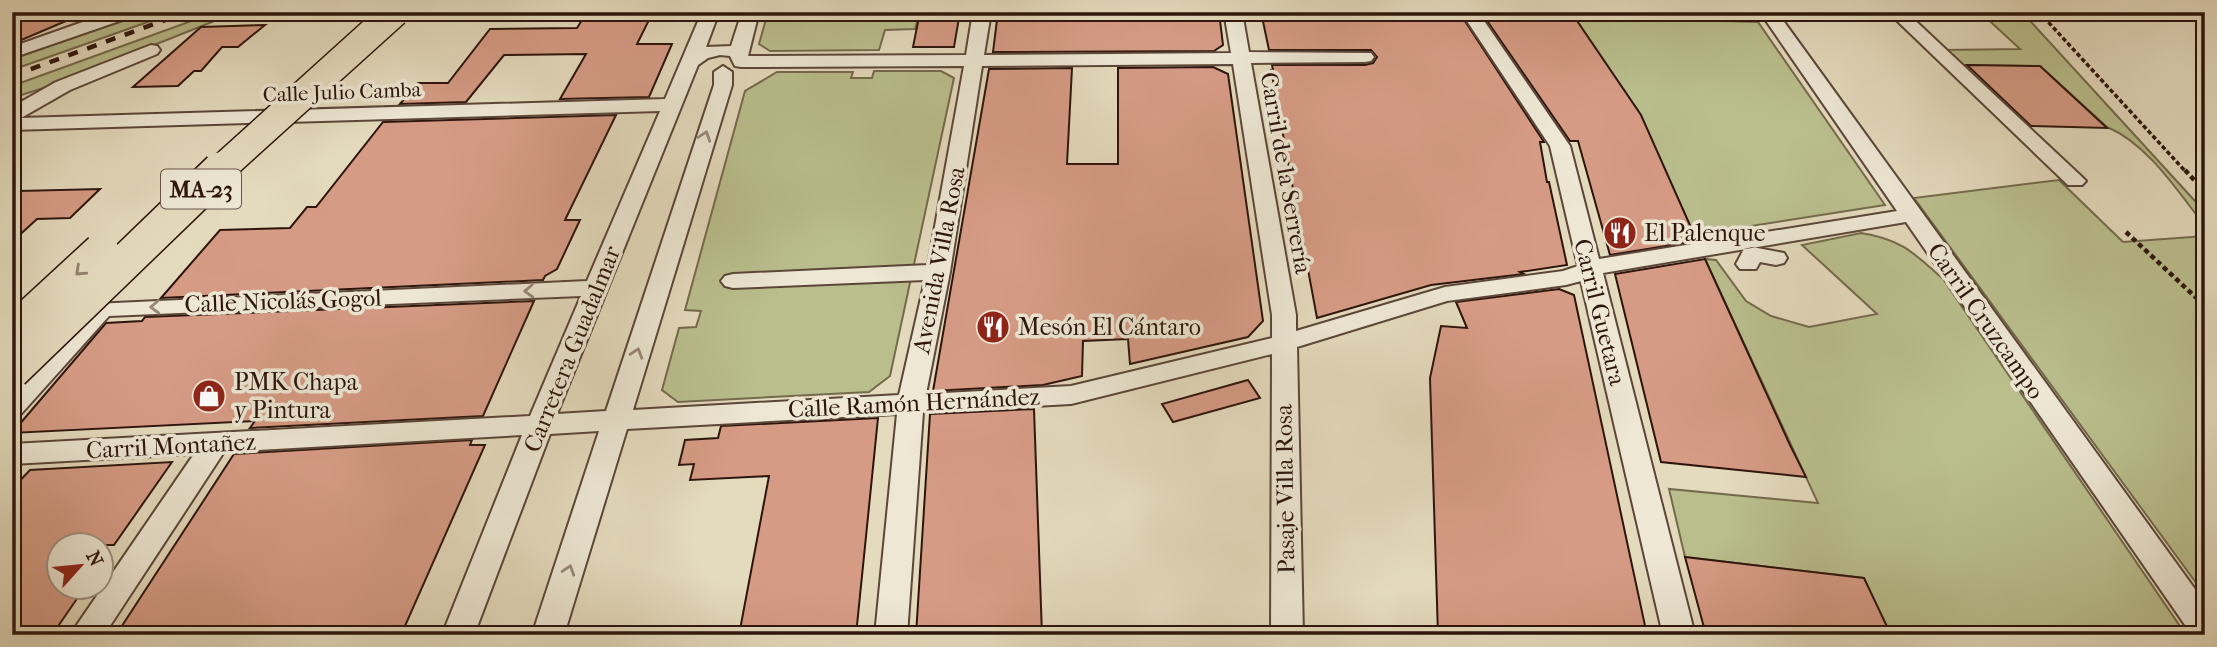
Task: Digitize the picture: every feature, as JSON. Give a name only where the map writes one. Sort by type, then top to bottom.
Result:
[{"type":"highway","name":"MA-23","points":[[12,333],[211,150],[368,12]]},
{"type":"highway","name":"MA-23","points":[[12,371],[239,153],[395,12]]},
{"type":"street","points":[[12,53],[128,12]]},
{"type":"street","name":"Carretera Guadalmar","points":[[458,635],[539,426],[710,12]]},
{"type":"street","points":[[548,635],[723,85],[751,12]]},
{"type":"street","name":"Avenida Villa Rosa","points":[[891,635],[911,402],[939,272],[982,12]]},
{"type":"street","name":"Carril de la Serrería","points":[[1233,12],[1284,315],[1283,343]]},
{"type":"street","name":"Carril Guetara","points":[[1469,12],[1560,146],[1679,635]]},
{"type":"street","name":"Carril Cruzcampo","points":[[1768,12],[2205,628]]},
{"type":"street","points":[[1896,12],[2075,181]]},
{"type":"street","points":[[12,115],[63,86],[151,50]]},
{"type":"street","points":[[691,63],[701,72],[734,62],[1366,57]]},
{"type":"street","name":"Calle Julio Camba","points":[[12,124],[673,105]]},
{"type":"street","name":"Calle Ramón Hernández","points":[[539,426],[911,402],[1071,395],[1283,343],[1445,294],[1566,278],[1610,263],[1746,253],[1911,215]]},
{"type":"street","points":[[1746,253],[1776,258]]},
{"type":"street","points":[[733,281],[939,272]]},
{"type":"street","name":"Calle Nicolás Gogol","points":[[12,407],[102,309],[597,288]]},
{"type":"street","name":"Pasaje Villa Rosa","points":[[1283,343],[1287,635]]},
{"type":"street","name":"Carril Montañez","points":[[12,454],[539,426]]},
{"type":"street","points":[[86,635],[215,444]]},
{"type":"path","points":[[2039,12],[2205,192]]},
{"type":"path","points":[[2126,232],[2205,306]]},
{"type":"green space","points":[[146,12],[176,12],[12,70],[12,59]]},
{"type":"green space","points":[[216,12],[237,12],[56,84],[12,98],[12,86]]},
{"type":"green space","points":[[768,12],[920,12],[915,29],[885,30],[879,50],[770,51],[759,44]]},
{"type":"green space","points":[[1980,12],[2022,12],[2205,212],[2205,226],[2149,157],[2122,135],[2107,127],[2040,66],[1960,65],[1944,50],[2020,49]]},
{"type":"green space","points":[[1574,17],[1758,22],[1885,205],[1694,235],[1638,111]]},
{"type":"green space","points":[[874,71],[941,71],[954,78],[890,376],[869,392],[678,402],[662,390],[679,328],[696,327],[701,311],[685,310],[745,91],[777,72],[853,72],[851,78],[872,78]]},
{"type":"green space","points":[[2059,180],[2123,242],[2205,236],[2205,595],[1914,198]]},
{"type":"green space","points":[[1861,233],[1887,239],[1906,248],[1943,279],[2186,635],[1891,635],[1863,578],[1685,557],[1669,489],[1818,503],[1705,259],[1716,260],[1746,301],[1771,316],[1809,327],[1877,314],[1802,245]]},
{"type":"building","points":[[12,12],[87,12],[12,44]]},
{"type":"building","points":[[587,12],[653,12],[637,44],[672,44],[649,97],[560,99],[586,54],[504,55],[466,102],[400,104],[418,83],[448,83],[490,29],[577,28]]},
{"type":"building","points":[[920,12],[960,12],[954,47],[913,47]]},
{"type":"building","points":[[998,12],[1219,12],[1223,45],[1214,51],[993,52]]},
{"type":"building","points":[[1261,12],[1340,12],[1341,15],[1459,12],[1544,142],[1540,142],[1547,182],[1567,265],[1520,272],[1524,274],[1431,285],[1317,318],[1272,65],[1365,65],[1373,63],[1377,57],[1371,50],[1269,50]]},
{"type":"building","points":[[1481,12],[1571,12],[1641,115],[1697,241],[1610,255],[1578,141],[1570,141]]},
{"type":"building","points":[[265,25],[238,47],[222,47],[201,71],[194,71],[178,86],[133,87],[201,27]]},
{"type":"building","points":[[1967,65],[2040,66],[2107,128],[2031,126]]},
{"type":"building","points":[[1213,67],[1228,74],[1263,321],[1248,337],[1130,364],[1128,339],[1083,341],[1082,376],[1043,385],[933,391],[989,69],[1072,68],[1067,164],[1118,164],[1118,68]]},
{"type":"building","points":[[616,115],[565,220],[580,220],[557,269],[543,280],[161,298],[220,230],[290,228],[307,207],[316,207],[383,122]]},
{"type":"building","points":[[100,189],[70,218],[37,219],[12,242],[12,198],[19,191]]},
{"type":"building","points":[[1705,259],[1806,477],[1661,462],[1615,274]]},
{"type":"building","points":[[1559,289],[1574,295],[1647,635],[1438,635],[1430,378],[1441,326],[1467,328],[1456,302]]},
{"type":"building","points":[[534,301],[483,416],[250,428],[255,421],[12,433],[106,323],[142,321],[145,317]]},
{"type":"building","points":[[1248,380],[1260,398],[1173,422],[1162,404]]},
{"type":"building","points":[[1034,409],[1042,635],[916,635],[930,414]]},
{"type":"building","points":[[878,418],[856,635],[739,635],[769,476],[690,480],[694,464],[679,465],[685,440],[718,438],[721,426]]},
{"type":"building","points":[[472,440],[470,445],[485,445],[401,635],[116,635],[234,454]]},
{"type":"building","points":[[172,462],[116,542],[116,532],[46,532],[46,602],[75,602],[52,635],[12,635],[12,489],[30,470]]},
{"type":"building","points":[[1685,557],[1864,578],[1891,635],[1706,635]]},
{"type":"railway","points":[[12,76],[187,12]]},
{"type":"place","name":"El Palenque","points":[[1620,233]]},
{"type":"place","name":"Mesón El Cántaro","points":[[993,327]]},
{"type":"place","name":"PMK Chapa y Pintura","points":[[209,396]]}]
